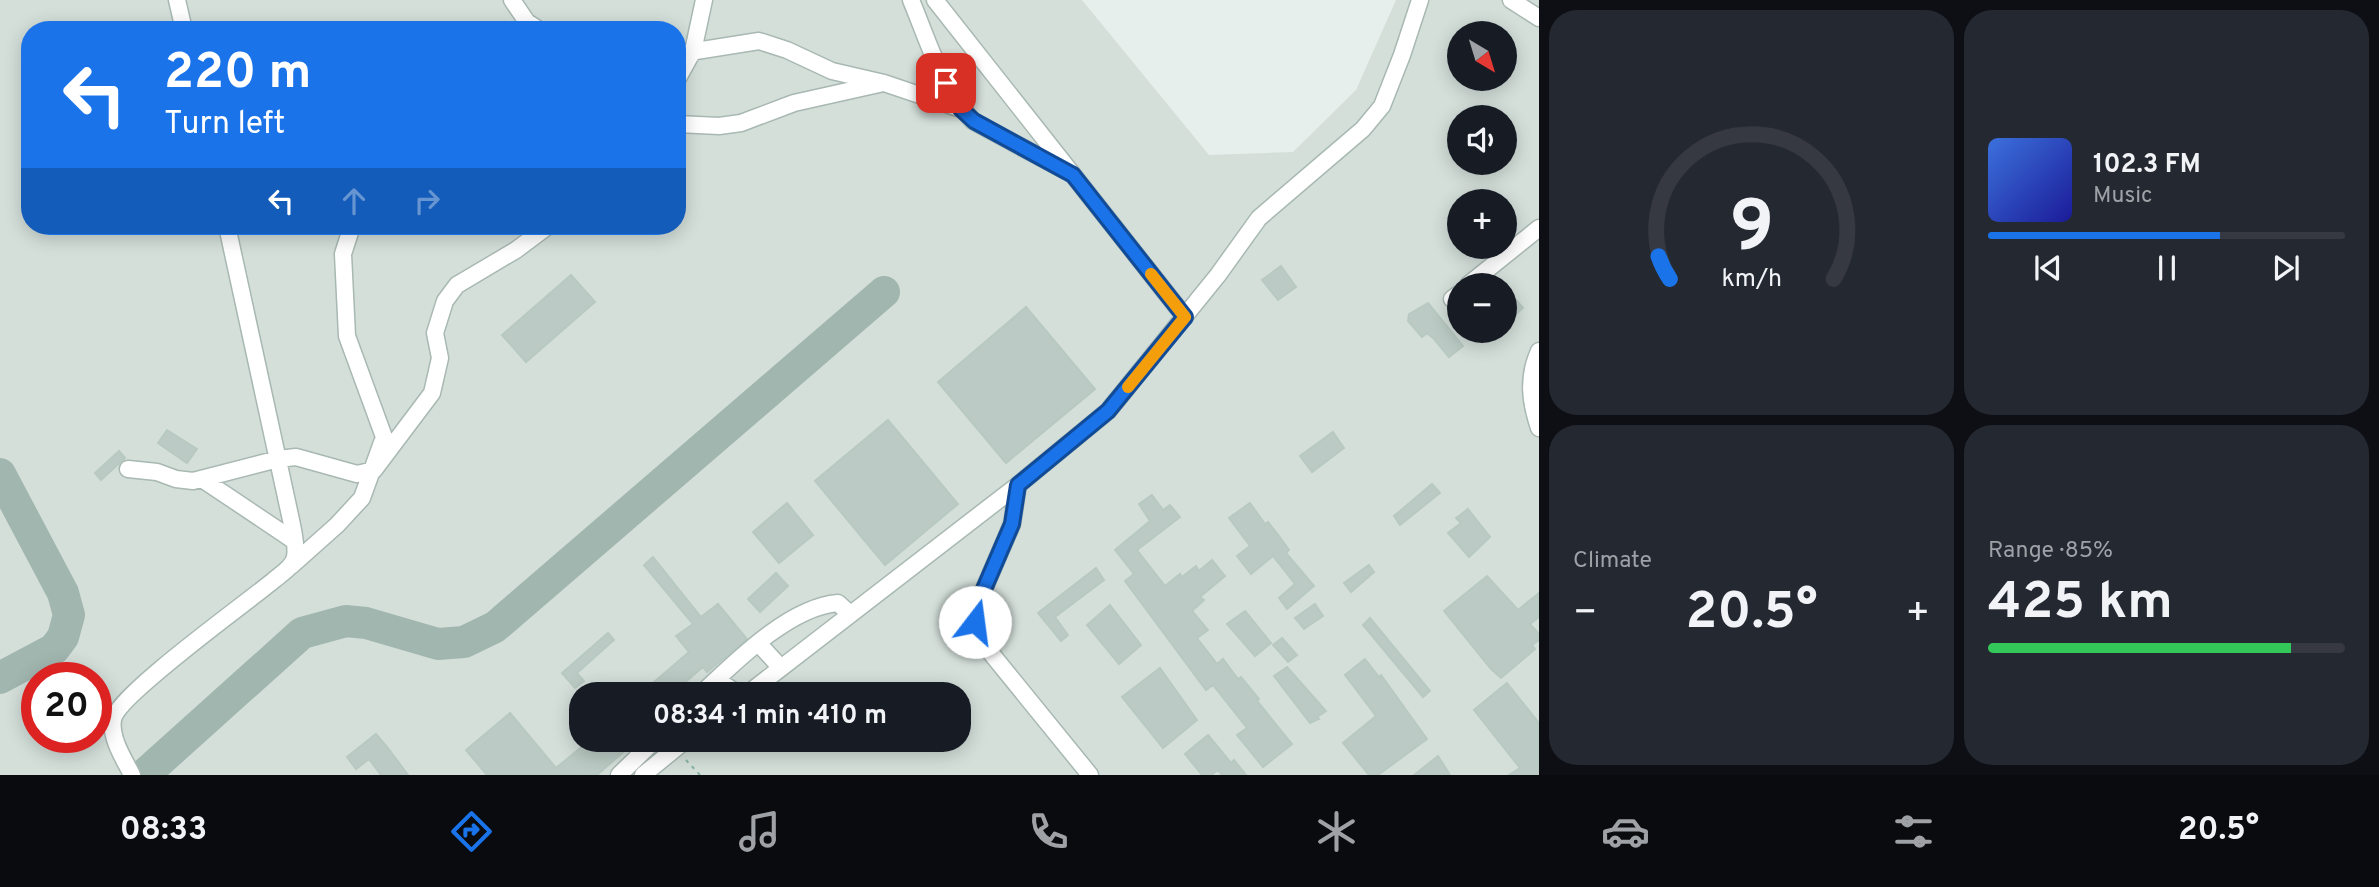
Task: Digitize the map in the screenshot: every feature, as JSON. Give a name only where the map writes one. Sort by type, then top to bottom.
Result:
[{"type":"lane","points":[[177,0],[182,21]]},
{"type":"lane","points":[[512,0],[526,21]]},
{"type":"lane","points":[[686,50],[704,0]]},
{"type":"lane","points":[[911,0],[946,83],[961,109],[974,121],[1073,175]]},
{"type":"lane","points":[[935,0],[1185,317]]},
{"type":"lane","points":[[761,682],[1018,485],[1108,411],[1185,317],[1259,218],[1363,130],[1382,106],[1420,0]]},
{"type":"lane","points":[[1511,0],[1539,18]]},
{"type":"lane","points":[[686,53],[759,41],[787,50],[832,71],[884,83],[961,109]]},
{"type":"lane","points":[[686,124],[719,126],[741,123],[794,103],[884,83]]},
{"type":"lane","points":[[1483,273],[1539,228]]},
{"type":"lane","points":[[228,235],[278,459],[293,540],[295,558],[290,566]]},
{"type":"lane","points":[[132,775],[116,743],[113,720],[118,708],[337,525],[362,498],[374,470],[384,437],[347,336],[343,254],[349,235]]},
{"type":"lane","points":[[128,469],[157,472],[176,479],[193,481],[278,459],[296,457],[358,474],[374,470],[432,393],[440,358],[435,333],[446,301],[457,285],[536,235]]},
{"type":"lane","points":[[1539,351],[1530,382],[1532,404],[1539,428]]},
{"type":"lane","points":[[202,479],[293,540]]},
{"type":"lane","points":[[1018,485],[1012,524],[975,610],[977,636],[1090,775]]},
{"type":"lane","points":[[715,682],[788,621],[825,604],[838,603],[850,614]]},
{"type":"lane","points":[[759,644],[780,668]]},
{"type":"lane","points":[[717,680],[720,682]]},
{"type":"lane","points":[[619,775],[642,752]]},
{"type":"lane","points":[[643,775],[671,752]]},
{"type":"path","points":[[686,752],[700,775]]},
{"type":"shaded area","points":[[0,0],[1082,0],[1209,155],[1293,152],[1356,90],[1396,0],[1539,0],[1539,775],[0,775]]},
{"type":"building","points":[[1281,266],[1296,287],[1278,300],[1262,280]]},
{"type":"building","points":[[571,275],[595,302],[526,362],[502,335]]},
{"type":"building","points":[[1517,301],[1523,308],[1517,313]]},
{"type":"building","points":[[1428,303],[1447,326],[1447,343],[1461,343],[1463,346],[1449,357],[1427,333],[1422,337],[1408,321],[1409,314]]},
{"type":"building","points":[[1026,307],[1095,389],[1006,463],[938,382]]},
{"type":"building","points":[[888,420],[958,504],[885,565],[815,481]]},
{"type":"building","points":[[167,430],[197,449],[187,463],[158,443]]},
{"type":"building","points":[[1333,432],[1344,448],[1312,472],[1300,456]]},
{"type":"building","points":[[119,451],[125,458],[101,480],[95,473]]},
{"type":"building","points":[[1432,484],[1440,493],[1400,525],[1394,516]]},
{"type":"building","points":[[1152,495],[1163,510],[1170,505],[1180,517],[1137,550],[1165,586],[1196,566],[1199,571],[1212,560],[1225,576],[1200,597],[1204,600],[1192,611],[1208,630],[1197,638],[1217,664],[1223,659],[1238,679],[1241,677],[1292,744],[1263,767],[1237,735],[1247,728],[1213,685],[1206,690],[1125,581],[1134,574],[1115,550],[1150,521],[1139,504]]},
{"type":"building","points":[[787,503],[813,535],[779,563],[753,532]]},
{"type":"building","points":[[1250,503],[1265,524],[1268,522],[1279,536],[1289,550],[1286,553],[1314,586],[1287,609],[1279,598],[1295,584],[1273,556],[1251,574],[1237,556],[1250,546],[1229,518]]},
{"type":"building","points":[[1468,509],[1490,537],[1469,557],[1448,533],[1461,523],[1456,518]]},
{"type":"building","points":[[653,557],[701,617],[718,604],[747,639],[707,672],[703,667],[685,682],[654,682],[689,652],[676,636],[693,624],[644,565]]},
{"type":"building","points":[[1369,565],[1374,572],[1351,592],[1344,583]]},
{"type":"building","points":[[1096,568],[1104,580],[1055,617],[1068,635],[1061,641],[1038,613]]},
{"type":"building","points":[[776,573],[788,586],[760,612],[748,599]]},
{"type":"building","points":[[1487,576],[1518,610],[1539,593],[1539,617],[1530,624],[1539,634],[1539,640],[1532,645],[1535,649],[1501,678],[1444,611]]},
{"type":"building","points":[[1315,604],[1323,616],[1304,629],[1295,618]]},
{"type":"building","points":[[1110,605],[1141,645],[1119,664],[1087,625]]},
{"type":"building","points":[[1245,611],[1271,643],[1255,656],[1227,624]]},
{"type":"building","points":[[1370,618],[1430,691],[1423,697],[1363,625]]},
{"type":"building","points":[[608,633],[614,640],[577,673],[583,682],[570,682],[562,673]]},
{"type":"building","points":[[1282,638],[1297,655],[1288,662],[1273,645]]},
{"type":"building","points":[[1365,659],[1379,677],[1381,675],[1427,739],[1378,775],[1369,775],[1343,743],[1376,716],[1345,675]]},
{"type":"building","points":[[1287,667],[1326,711],[1317,717],[1319,719],[1310,723],[1274,676]]},
{"type":"building","points":[[1160,668],[1197,720],[1163,748],[1122,697]]},
{"type":"building","points":[[1507,683],[1539,723],[1539,775],[1509,775],[1520,768],[1474,710]]},
{"type":"building","points":[[510,713],[556,768],[575,752],[623,752],[597,775],[487,775],[466,750]]},
{"type":"building","points":[[376,734],[408,775],[381,775],[369,759],[356,769],[347,757]]},
{"type":"building","points":[[1208,735],[1231,763],[1234,760],[1246,775],[1222,775],[1218,770],[1211,775],[1202,775],[1185,754]]},
{"type":"building","points":[[1438,756],[1450,775],[1414,775]]},
{"type":"taxiway","points":[[144,775],[302,633],[346,621],[366,623],[438,644],[464,642],[495,627],[884,292]]},
{"type":"taxiway","points":[[0,474],[63,593],[69,615],[63,637],[54,649],[0,678]]},
{"type":"slow traffic","points":[[1128,387],[1185,317],[1151,274]]},
{"type":"route","points":[[946,83],[961,109],[974,121],[1073,175],[1185,317],[1108,411],[1018,485],[1012,524],[975,610],[975,622]]}]
